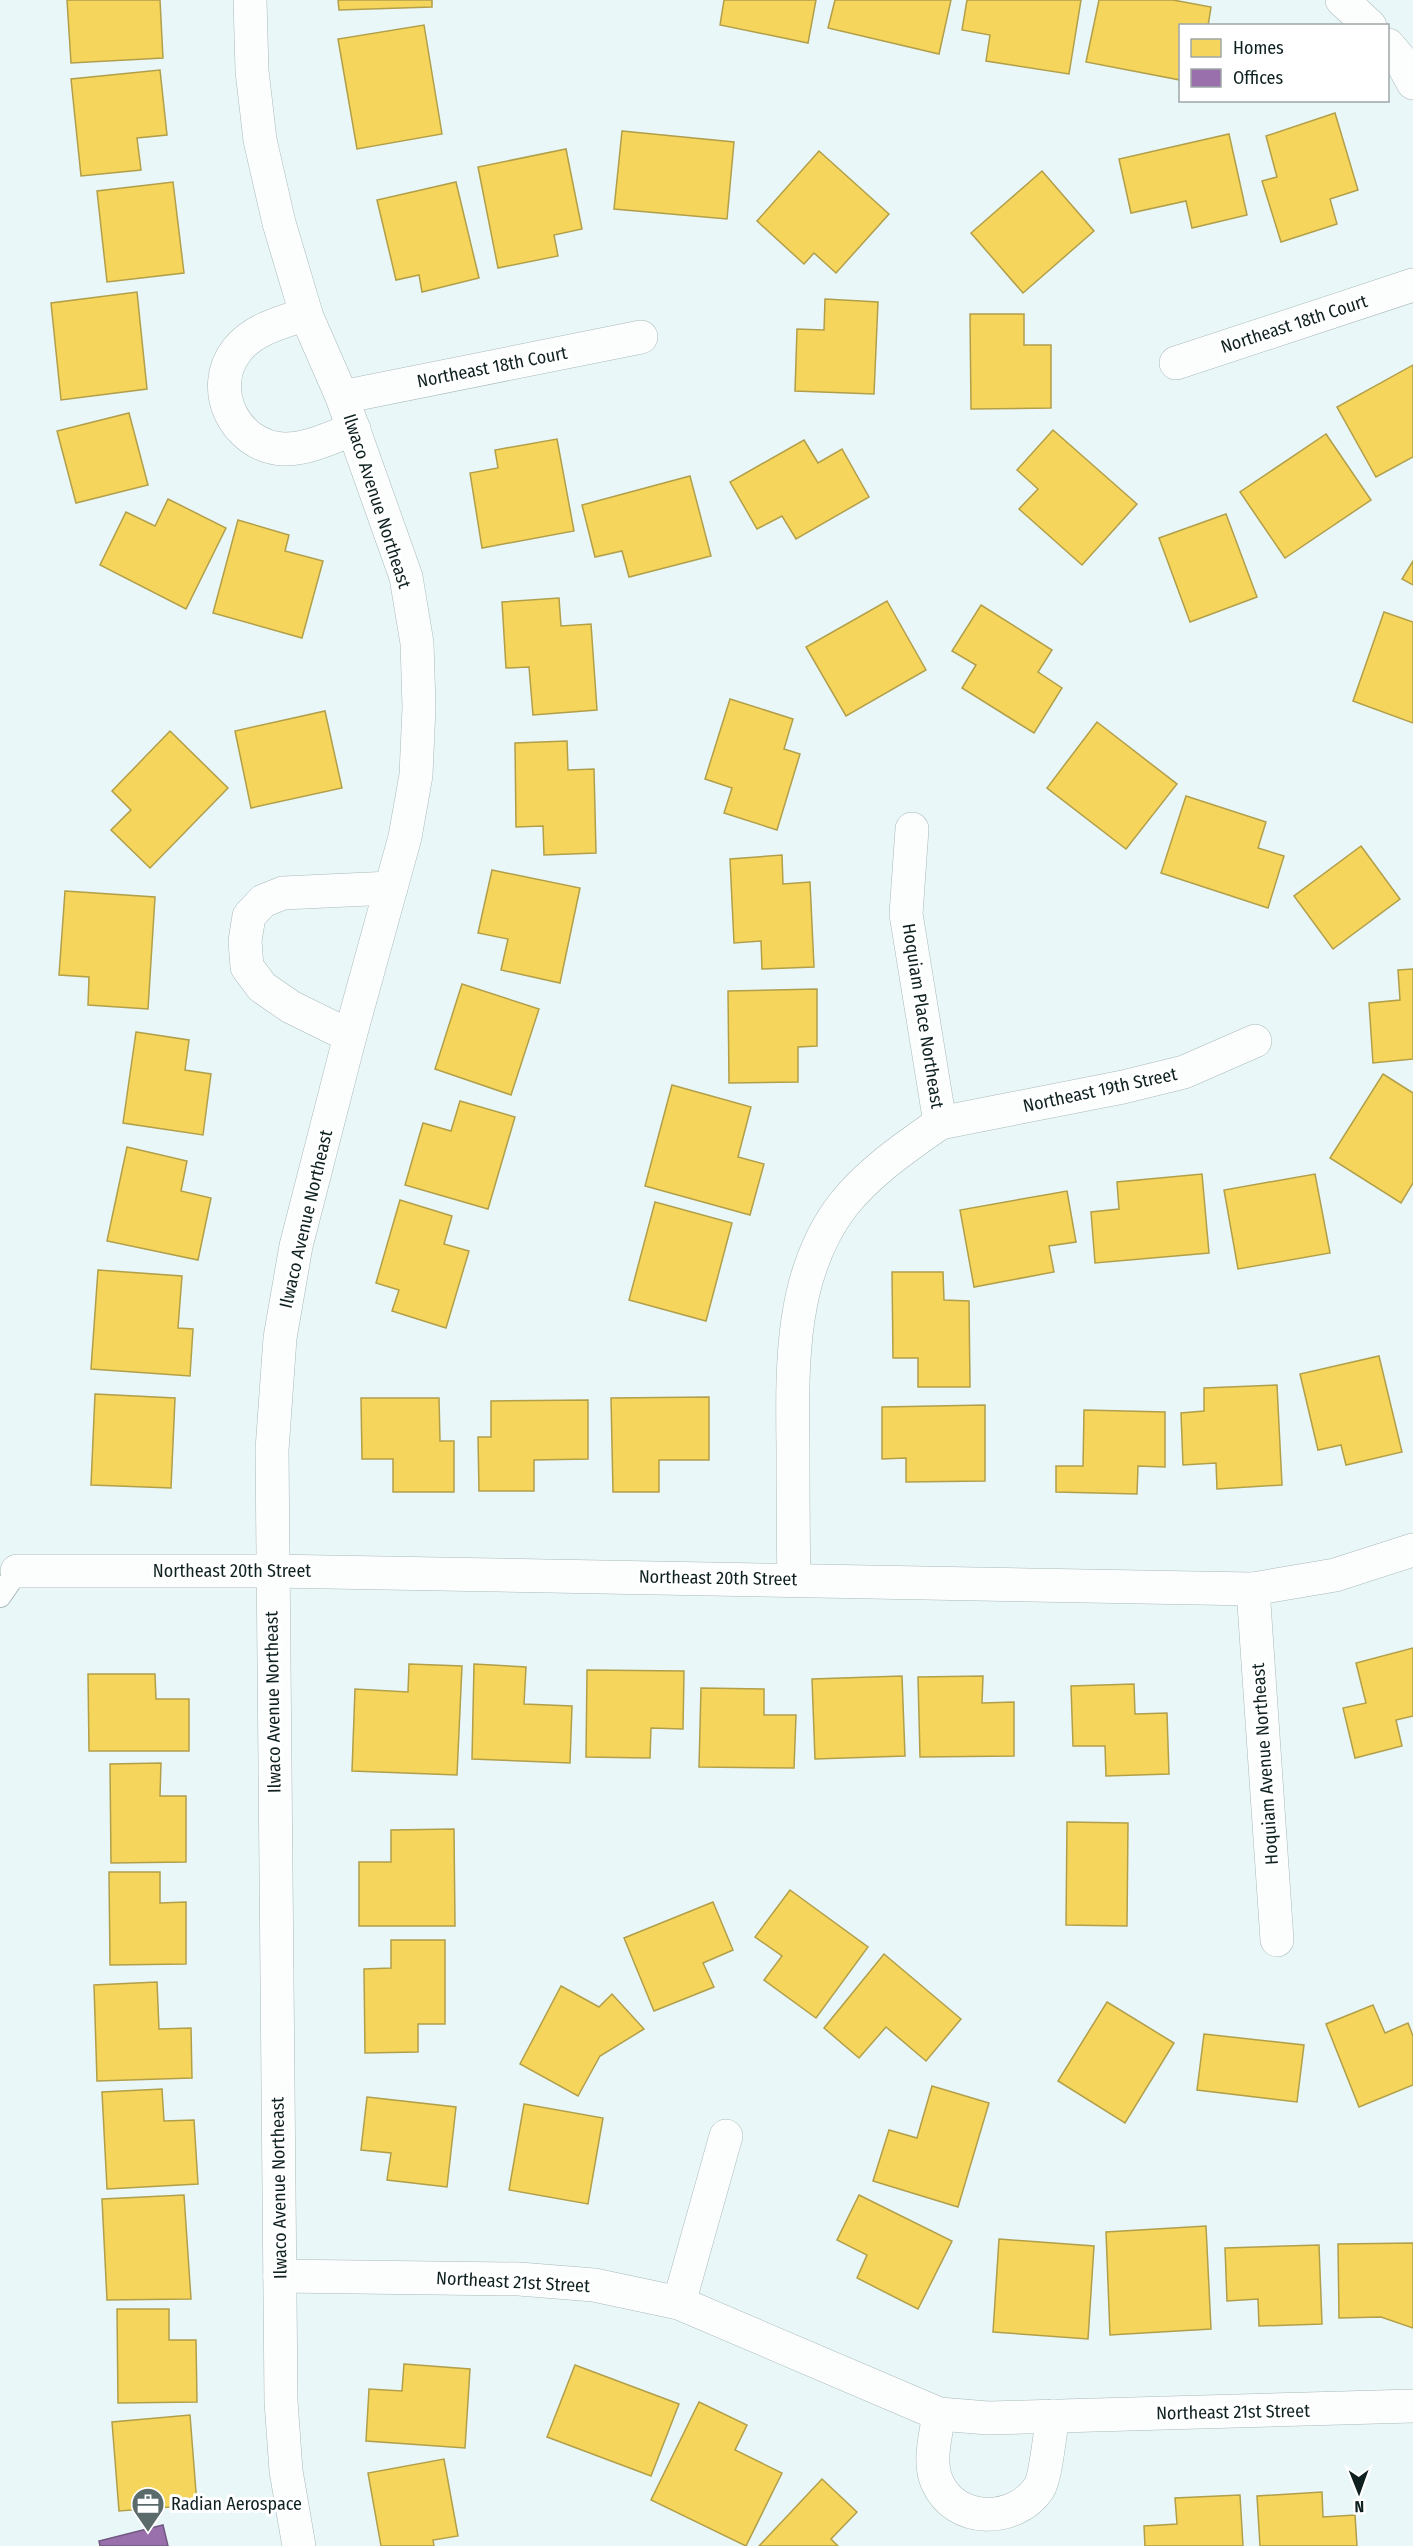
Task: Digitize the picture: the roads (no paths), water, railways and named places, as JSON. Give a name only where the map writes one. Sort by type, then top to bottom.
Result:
[{"type":"street","name":"Ilwaco Avenue Northeast","points":[[250,0],[252,71],[260,140],[279,223],[306,314],[342,397],[406,577],[417,643],[419,707],[416,775],[405,837],[350,1036],[296,1246],[280,1338],[272,1450],[281,2401],[286,2471],[299,2546]]},
{"type":"street","points":[[1342,0],[1368,24]]},
{"type":"street","points":[[1389,46],[1400,59],[1413,83]]},
{"type":"street","name":"Northeast 18th Court","points":[[1176,363],[1413,285]]},
{"type":"street","points":[[306,314],[251,336],[237,349],[228,366],[224,385],[226,404],[234,421],[247,436],[264,445],[283,449],[302,447],[354,429]]},
{"type":"street","name":"Northeast 18th Court","points":[[342,397],[641,337]]},
{"type":"street","name":"Hoquiam Place Northeast","points":[[794,1579],[792,1384],[796,1329],[803,1290],[819,1247],[842,1206],[872,1174],[940,1123],[906,914],[912,829]]},
{"type":"street","points":[[350,1036],[291,1007],[262,987],[247,967],[245,940],[249,916],[262,901],[283,893],[391,888]]},
{"type":"street","name":"Northeast 19th Street","points":[[940,1123],[1123,1087],[1184,1072],[1255,1041]]},
{"type":"street","name":"Northeast 20th Street","points":[[8,1584],[272,1571],[1253,1589],[1335,1575],[1413,1550]]},
{"type":"street","name":"Hoquiam Avenue Northeast","points":[[1253,1589],[1277,1940]]},
{"type":"street","points":[[679,2303],[726,2136]]},
{"type":"street","name":"Northeast 21st Street","points":[[280,2276],[519,2278],[594,2285],[679,2303],[939,2414],[988,2418],[1413,2406]]},
{"type":"street","points":[[939,2414],[932,2466],[937,2483],[948,2498],[962,2509],[979,2514],[997,2515],[1015,2510],[1030,2500],[1041,2486],[1053,2416]]},
{"type":"place","name":"Radian Aerospace","points":[[148,2533]]}]
